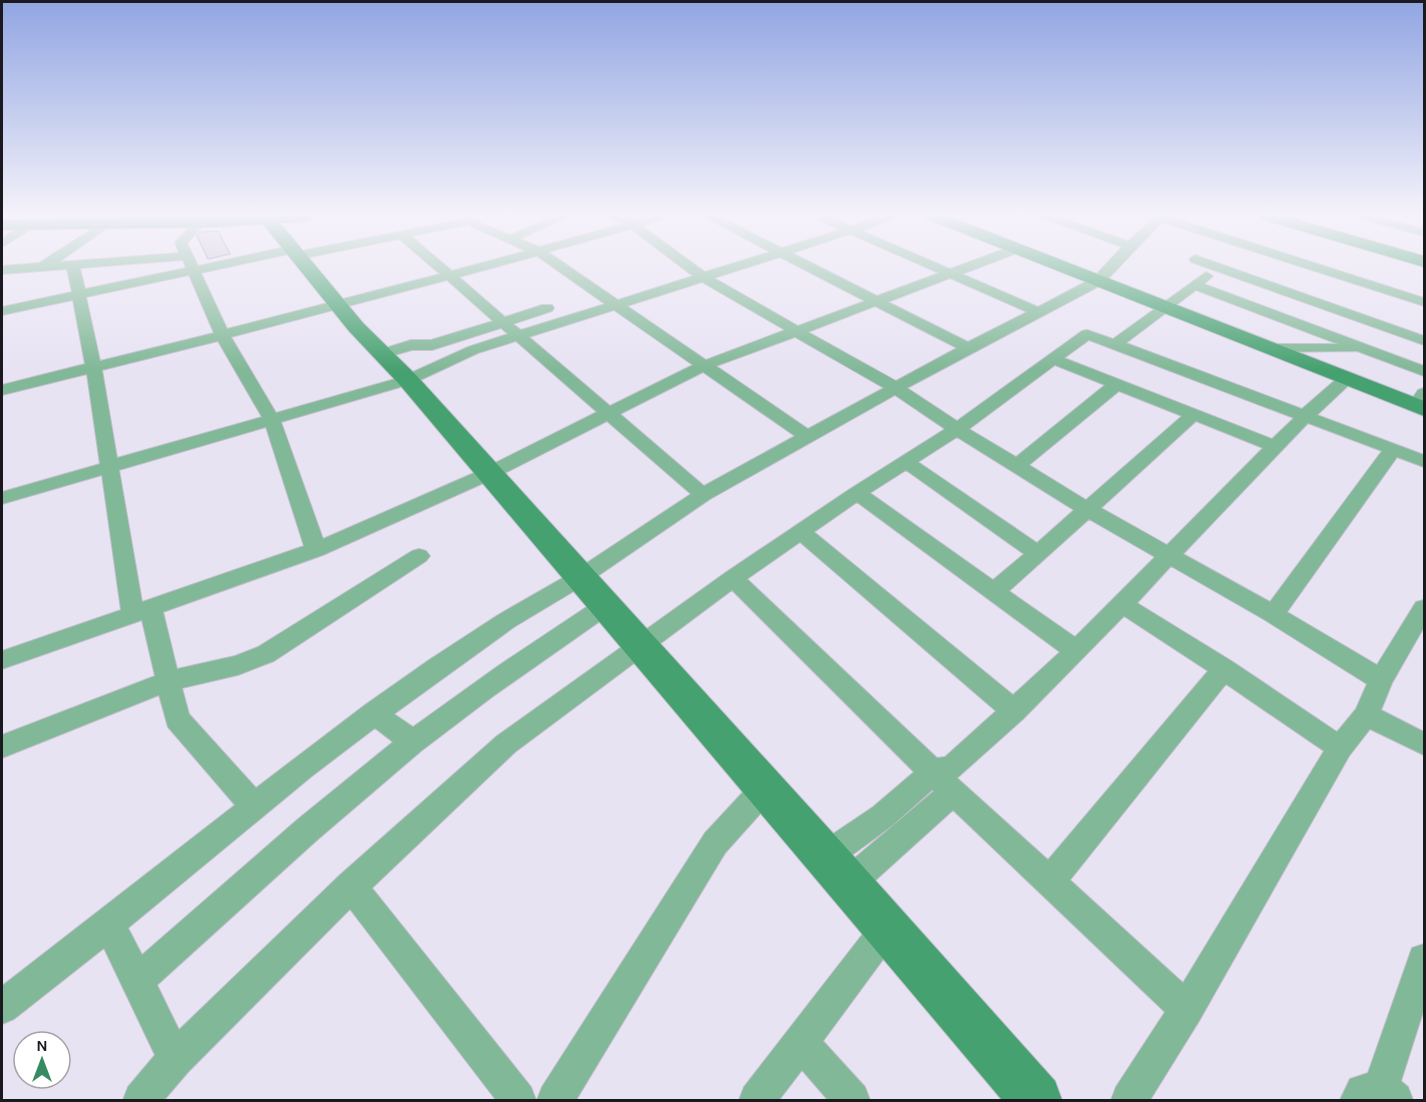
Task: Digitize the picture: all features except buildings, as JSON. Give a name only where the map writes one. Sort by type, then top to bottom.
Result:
[{"type":"street","points":[[2,270],[37,267]]},
{"type":"street","points":[[73,267],[77,295],[94,368],[109,467],[142,611],[168,681],[177,719],[254,807]]},
{"type":"street","points":[[2,311],[77,295],[174,267]]},
{"type":"street","points":[[192,267],[222,335],[272,420],[316,550]]},
{"type":"street","points":[[309,267],[338,306],[408,380],[490,473],[1036,1101]]},
{"type":"street","points":[[439,267],[703,495]]},
{"type":"street","points":[[2,390],[338,306],[476,267]]},
{"type":"street","points":[[561,267],[808,437]]},
{"type":"street","points":[[689,267],[897,389],[1087,509],[1273,614],[1381,680]]},
{"type":"street","points":[[2,498],[408,380],[473,350],[732,267]]},
{"type":"street","points":[[811,267],[968,348]]},
{"type":"street","points":[[937,267],[1038,312]]},
{"type":"street","points":[[2,660],[316,550],[490,473],[703,366],[969,267]]},
{"type":"street","points":[[1063,267],[1347,378],[1422,402]]},
{"type":"street","points":[[4,1000],[109,923],[374,713],[506,621],[581,577],[703,495],[968,348],[1098,281],[1110,267]]},
{"type":"street","points":[[1318,267],[1425,302]]},
{"type":"street","points":[[1115,344],[1217,268],[1391,323],[1425,341]]},
{"type":"street","points":[[1196,285],[1425,371]]},
{"type":"street","points":[[381,354],[411,345],[432,345],[547,308]]},
{"type":"street","points":[[141,1101],[175,1059],[351,886],[506,744],[733,578],[857,493],[957,429],[1088,334],[1425,461]]},
{"type":"street","points":[[1273,348],[1364,348]]},
{"type":"street","points":[[1053,359],[1277,447]]},
{"type":"street","points":[[825,856],[884,816],[934,771],[952,768],[1123,605],[1304,417],[1347,378]]},
{"type":"street","points":[[1017,465],[1117,384]]},
{"type":"street","points":[[993,593],[1193,415]]},
{"type":"street","points":[[1273,614],[1393,449]]},
{"type":"street","points":[[906,462],[1037,553]]},
{"type":"street","points":[[857,493],[1076,651]]},
{"type":"street","points":[[801,532],[1014,711]]},
{"type":"street","points":[[2,747],[168,681],[238,664],[266,654],[419,556]]},
{"type":"street","points":[[733,578],[934,771],[953,792],[1051,880],[1187,1009]]},
{"type":"street","points":[[1123,605],[1224,669],[1340,748]]},
{"type":"street","points":[[137,981],[322,816],[413,742],[509,670],[605,606]]},
{"type":"street","points":[[1129,1101],[1187,1009],[1340,748],[1366,715],[1381,680],[1425,608]]},
{"type":"street","points":[[1051,880],[1224,669]]},
{"type":"street","points":[[374,713],[413,742]]},
{"type":"street","points":[[1366,715],[1425,744]]},
{"type":"street","points":[[555,1101],[716,843],[766,788]]},
{"type":"street","points":[[848,884],[953,792]]},
{"type":"street","points":[[351,886],[518,1101]]},
{"type":"street","points":[[109,923],[175,1059]]},
{"type":"street","points":[[758,1101],[887,928]]},
{"type":"street","points":[[1378,1096],[1425,960]]},
{"type":"street","points":[[801,1042],[852,1101]]}]
